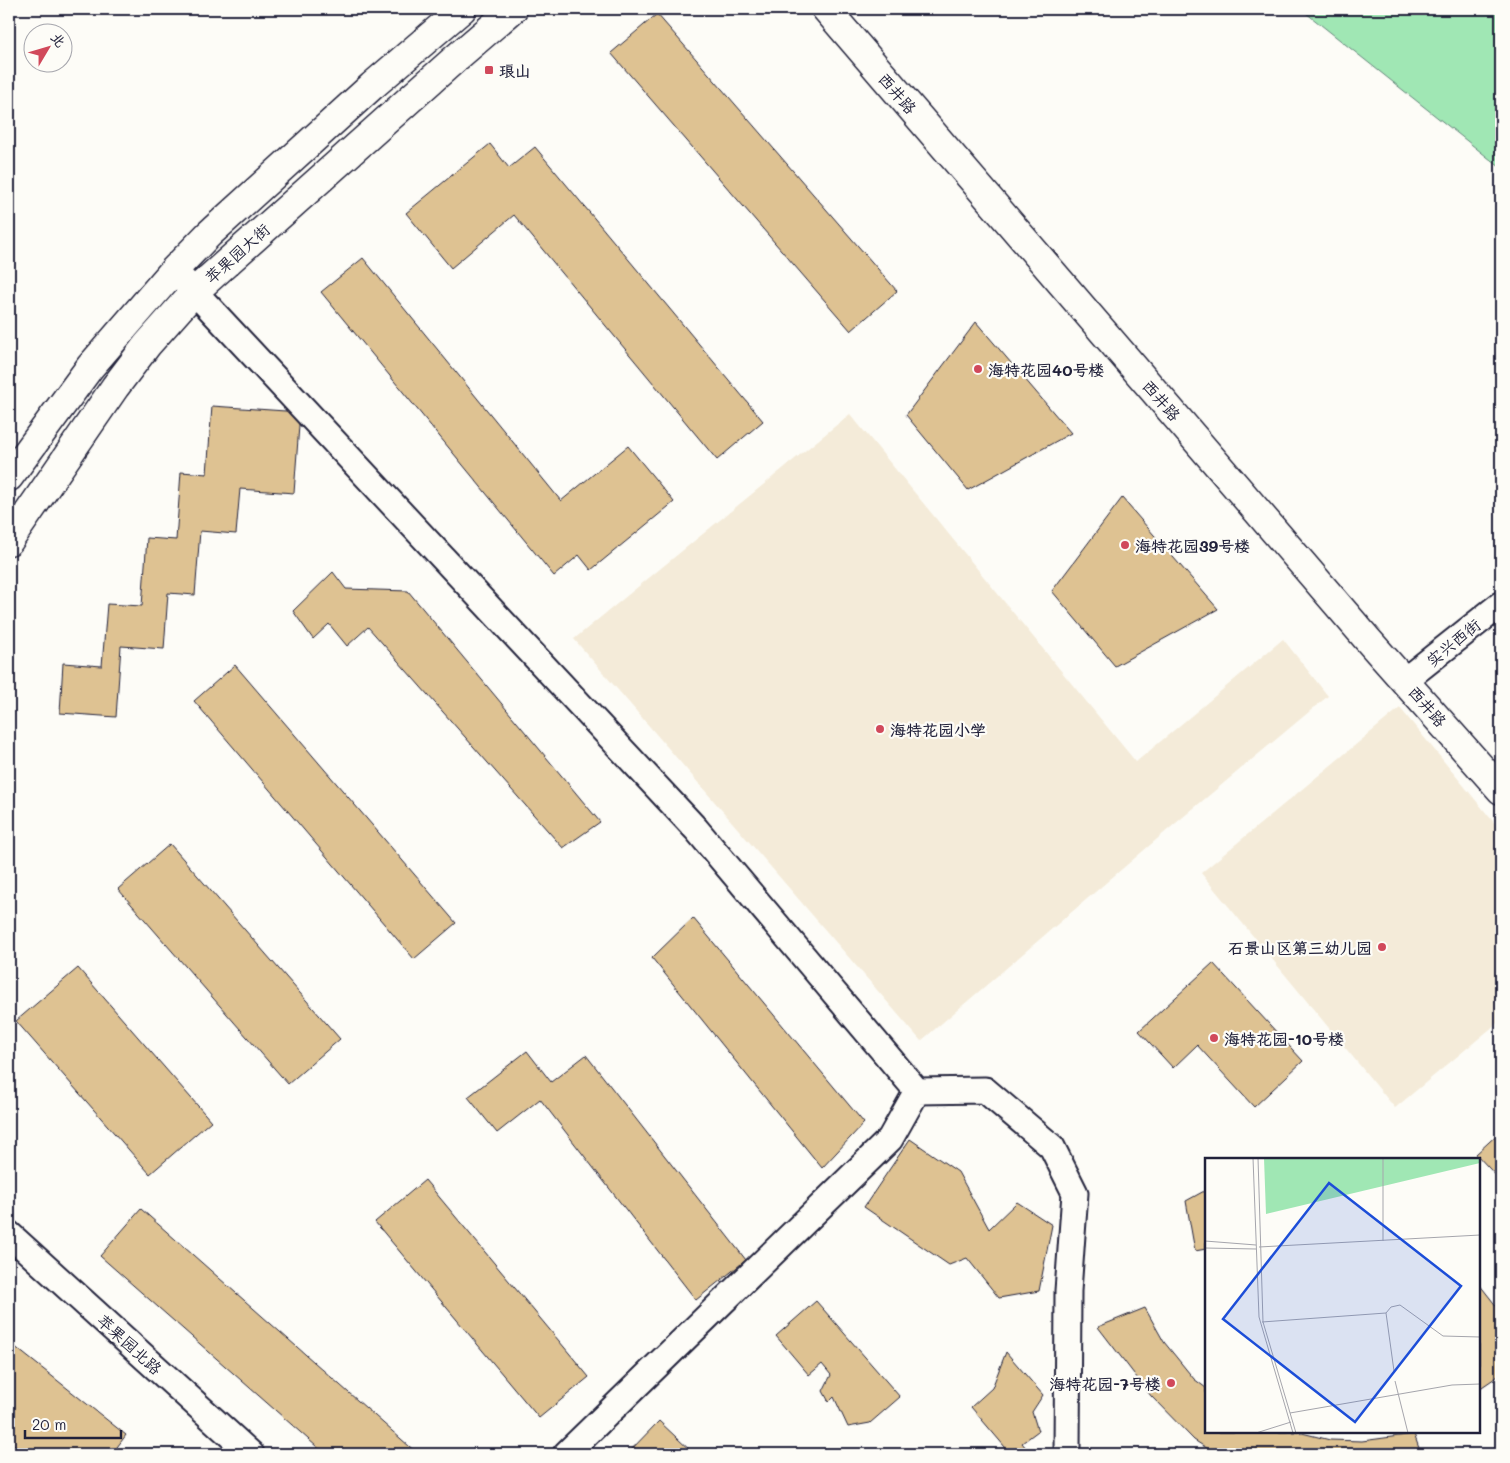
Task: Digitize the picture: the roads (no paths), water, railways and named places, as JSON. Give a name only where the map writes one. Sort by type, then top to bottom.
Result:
[{"type":"main road","name":"苹果园大街","points":[[9,477],[90,367],[174,270],[216,227],[372,86],[462,9]]},
{"type":"main road","name":"苹果园大街","points":[[9,540],[115,387],[147,345],[194,292],[513,9]]},
{"type":"main road","name":"西井路","points":[[826,9],[1368,640],[1501,790]]},
{"type":"street","points":[[174,270],[696,829],[917,1090],[986,1090],[1052,1147],[1075,1193],[1068,1291],[1067,1454]]},
{"type":"street","name":"实兴西街","points":[[1405,680],[1501,604]]},
{"type":"street","points":[[566,1454],[890,1139],[917,1090]]},
{"type":"street","name":"苹果园北路","points":[[9,1234],[251,1454]]},
{"type":"place","name":"琅山","points":[[489,70]]},
{"type":"place","name":"海特花园40号楼","points":[[978,369]]},
{"type":"place","name":"海特花园39号楼","points":[[1125,545]]},
{"type":"place","name":"海特花园小学","points":[[880,729]]},
{"type":"place","name":"石景山区第三幼儿园","points":[[1382,947]]},
{"type":"place","name":"海特花园-10号楼","points":[[1214,1038]]},
{"type":"place","name":"海特花园-7号楼","points":[[1171,1383]]}]
